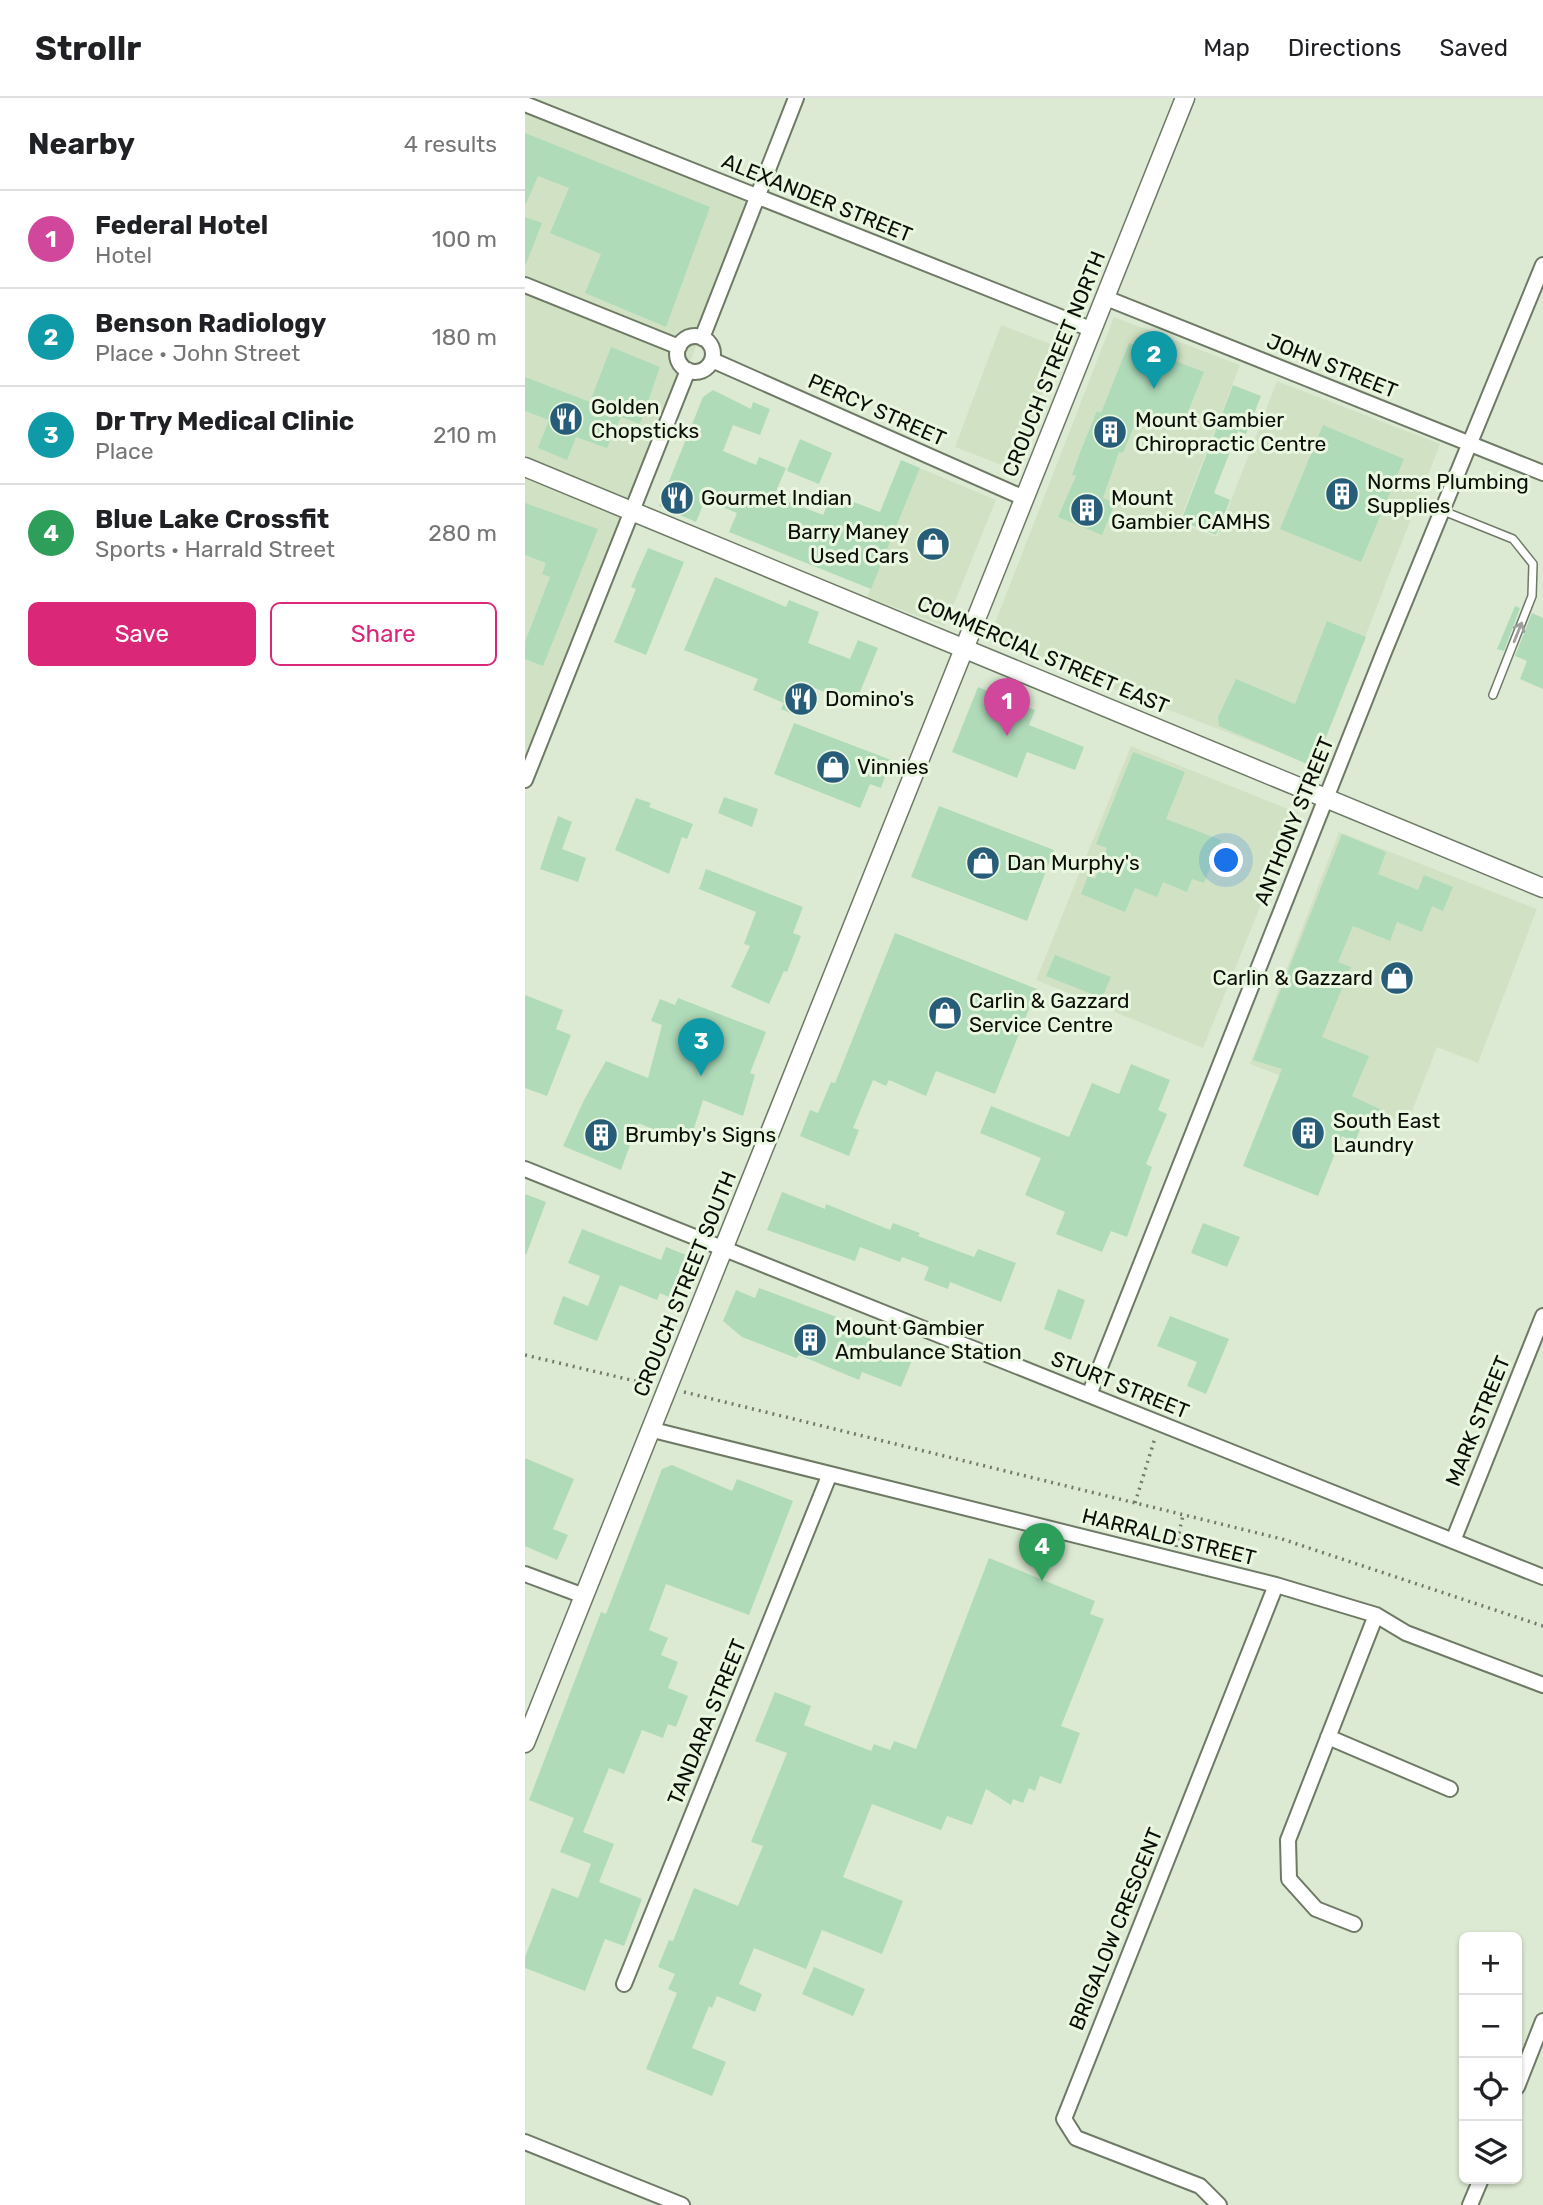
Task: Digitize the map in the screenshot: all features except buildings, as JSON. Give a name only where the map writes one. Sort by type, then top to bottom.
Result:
[{"type":"street","points":[[702,338],[796,98]]},
{"type":"street","name":"CROUCH STREET NORTH","points":[[965,647],[1185,98]]},
{"type":"street","name":"ALEXANDER STREET","points":[[525,104],[1094,330]]},
{"type":"street","name":"ANTHONY STREET","points":[[1089,1395],[1441,510],[1543,265]]},
{"type":"street","points":[[525,285],[679,346]]},
{"type":"street","name":"JOHN STREET","points":[[1106,298],[1543,473]]},
{"type":"street","points":[[702,338],[712,348],[712,360],[699,372],[688,370],[680,363],[679,346],[687,339],[702,338]]},
{"type":"street","name":"PERCY STREET","points":[[712,360],[1024,498]]},
{"type":"street","points":[[525,780],[688,370]]},
{"type":"street","name":"COMMERCIAL STREET EAST","points":[[525,467],[1543,888]]},
{"type":"street","name":"CROUCH STREET SOUTH","points":[[525,1743],[653,1430],[965,647]]},
{"type":"street","name":"STURT STREET","points":[[525,1170],[1543,1577]]},
{"type":"street","name":"MARK STREET","points":[[1453,1541],[1543,1316]]},
{"type":"street","name":"HARRALD STREET","points":[[653,1430],[829,1476],[1276,1585],[1376,1615],[1406,1633],[1543,1685]]},
{"type":"street","name":"TANDARA STREET","points":[[624,1983],[829,1476]]},
{"type":"street","points":[[525,1574],[584,1597]]},
{"type":"street","name":"BRIGALOW CRESCENT","points":[[1219,2205],[1200,2186],[1076,2138],[1064,2119],[1276,1585]]},
{"type":"street","points":[[1354,1924],[1316,1909],[1289,1879],[1288,1840],[1376,1615]]},
{"type":"street","points":[[1328,1737],[1450,1789]]},
{"type":"street","points":[[1522,2074],[1543,2021]]},
{"type":"street","points":[[525,2142],[683,2205]]},
{"type":"street","points":[[1470,2205],[1479,2184]]},
{"type":"lane","points":[[1441,510],[1513,539],[1533,564],[1532,596],[1493,695]]},
{"type":"path","points":[[525,1355],[1282,1539],[1543,1626]]},
{"type":"path","points":[[1135,1503],[1160,1424]]},
{"type":"path","points":[[1173,1560],[1183,1515]]},
{"type":"shaded area","points":[[525,104],[755,197],[525,780]]},
{"type":"shaded area","points":[[1114,317],[1240,365],[1179,523],[1217,537],[1277,381],[1440,444],[1315,766],[988,641]]},
{"type":"shaded area","points":[[1001,325],[1061,348],[1012,469],[955,447]]},
{"type":"shaded area","name":"Barry Maney Used Cars","points":[[920,468],[996,500],[945,626],[867,597]]},
{"type":"shaded area","name":"Carlin & Gazzard","points":[[1131,746],[1298,813],[1203,1048],[1036,980]]},
{"type":"shaded area","name":"Carlin & Gazzard","points":[[1339,832],[1537,909],[1478,1063],[1437,1047],[1407,1124],[1250,1064]]},
{"type":"place","name":"Benson Radiology","points":[[1154,389]]},
{"type":"place","name":"Golden Chopsticks","points":[[566,419]]},
{"type":"place","name":"Mount Gambier Chiropractic Centre","points":[[1110,432]]},
{"type":"place","name":"Norms Plumbing Supplies","points":[[1342,494]]},
{"type":"place","name":"Gourmet Indian","points":[[677,498]]},
{"type":"place","name":"Mount Gambier CAMHS","points":[[1087,510]]},
{"type":"place","name":"Barry Maney Used Cars","points":[[933,544]]},
{"type":"place","name":"Domino's","points":[[801,699]]},
{"type":"place","name":"Federal Hotel","points":[[1007,736]]},
{"type":"place","name":"Vinnies","points":[[833,767]]},
{"type":"place","name":"Dan Murphy's","points":[[983,863]]},
{"type":"place","name":"Carlin & Gazzard","points":[[1397,978]]},
{"type":"place","name":"Carlin & Gazzard Service Centre","points":[[945,1013]]},
{"type":"place","name":"Dr Try Medical Clinic","points":[[701,1076]]},
{"type":"place","name":"South East Laundry","points":[[1308,1133]]},
{"type":"place","name":"Brumby's Signs","points":[[601,1135]]},
{"type":"place","name":"Mount Gambier Ambulance Station","points":[[810,1340]]},
{"type":"place","name":"Blue Lake Crossfit","points":[[1042,1581]]}]
